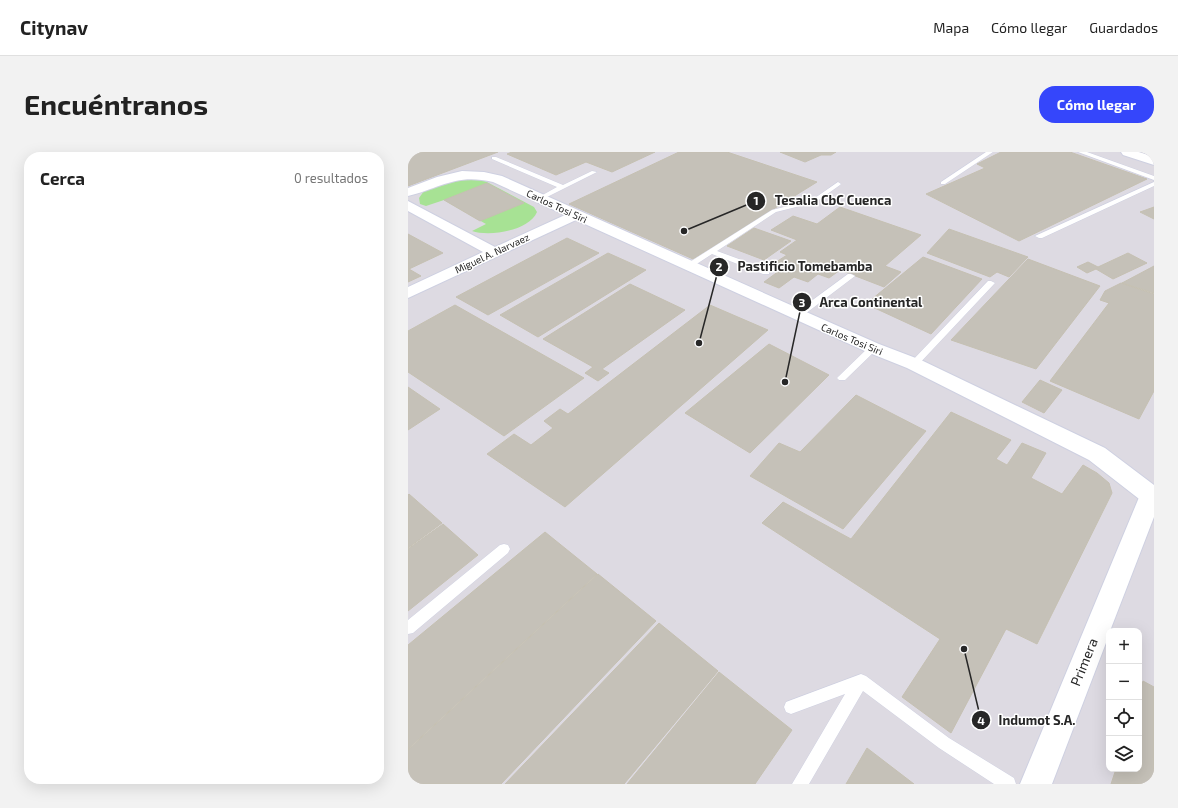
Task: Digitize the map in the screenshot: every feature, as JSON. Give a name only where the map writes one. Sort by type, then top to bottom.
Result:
[{"type":"street","points":[[1127,152],[1154,161]]},
{"type":"street","name":"Carlos Tosi Siri","points":[[408,192],[457,174],[470,173],[498,179],[798,315],[873,348],[914,364],[1097,454],[1152,494]]},
{"type":"street","points":[[408,205],[494,252]]},
{"type":"street","name":"Miguel A. Narvaez","points":[[408,293],[576,215]]},
{"type":"street","name":"Primera","points":[[1036,784],[1152,494]]},
{"type":"lane","points":[[943,183],[990,152]]},
{"type":"lane","points":[[1081,152],[1154,178]]},
{"type":"lane","points":[[494,158],[562,187]]},
{"type":"lane","points":[[541,198],[594,172]]},
{"type":"lane","points":[[689,265],[774,211],[814,201],[838,184]]},
{"type":"lane","points":[[1039,236],[1154,184]]},
{"type":"lane","points":[[711,251],[766,272]]},
{"type":"lane","points":[[798,315],[851,276]]},
{"type":"lane","points":[[914,364],[991,283]]},
{"type":"lane","points":[[842,378],[873,348]]},
{"type":"lane","points":[[408,628],[504,549]]},
{"type":"lane","points":[[791,707],[861,681]]},
{"type":"lane","points":[[800,784],[861,681]]},
{"type":"lane","points":[[861,681],[944,743],[1008,784]]},
{"type":"shaded area","points":[[408,152],[1154,152],[1154,784],[408,784]]},
{"type":"green space","points":[[453,179],[483,180],[534,207],[537,212],[533,219],[526,224],[508,231],[498,233],[479,233],[472,231],[486,224],[444,200],[426,206],[420,204],[419,198],[424,191]]},
{"type":"building","points":[[408,152],[498,152],[408,186]]},
{"type":"building","points":[[512,152],[655,152],[612,172],[586,162],[556,175],[507,154]]},
{"type":"building","points":[[679,152],[727,152],[817,182],[693,259],[569,204]]},
{"type":"building","points":[[780,152],[836,152],[831,155],[821,155],[805,162]]},
{"type":"building","points":[[1001,152],[1070,152],[1147,179],[1019,241],[926,194],[985,168],[977,164]]},
{"type":"building","points":[[487,183],[524,203],[480,221],[444,200]]},
{"type":"building","points":[[840,207],[921,235],[885,266],[901,272],[884,287],[840,270],[829,278],[818,274],[808,282],[794,277],[779,288],[764,282],[783,268],[773,264],[787,255],[780,252],[797,240],[771,230],[793,216],[817,224]]},
{"type":"building","points":[[1154,207],[1154,219],[1140,212]]},
{"type":"building","points":[[754,228],[791,241],[764,260],[727,246]]},
{"type":"building","points":[[949,229],[1028,257],[1009,277],[997,272],[990,277],[927,253]]},
{"type":"building","points":[[408,234],[443,253],[409,269],[421,276],[408,282]]},
{"type":"building","points":[[567,238],[599,253],[488,315],[456,297]]},
{"type":"building","points":[[608,253],[646,270],[538,337],[500,315]]},
{"type":"building","points":[[1128,253],[1147,263],[1113,279],[1096,269],[1087,273],[1077,267],[1088,262],[1098,267]]},
{"type":"building","points":[[923,257],[982,279],[931,334],[866,304]]},
{"type":"building","points":[[1028,259],[1100,286],[1036,369],[951,340]]},
{"type":"building","points":[[1154,266],[1154,293],[1122,283]]},
{"type":"building","points":[[1121,283],[1154,294],[1154,391],[1139,419],[1050,381],[1109,303],[1100,300],[1105,291]]},
{"type":"building","points":[[630,284],[685,310],[602,369],[609,373],[598,381],[585,373],[593,367],[543,339]]},
{"type":"building","points":[[455,305],[584,378],[504,436],[408,372],[408,331]]},
{"type":"building","points":[[710,305],[768,330],[565,507],[487,454],[514,434],[531,445],[553,428],[544,421],[560,409],[568,414]]},
{"type":"building","points":[[769,344],[829,375],[750,453],[685,413]]},
{"type":"building","points":[[1040,380],[1062,390],[1044,413],[1022,402]]},
{"type":"building","points":[[408,387],[440,409],[408,430]]},
{"type":"building","points":[[856,395],[926,431],[843,529],[750,476],[779,443],[800,452]]},
{"type":"building","points":[[951,412],[1011,440],[996,459],[1007,465],[1022,443],[1046,453],[1031,478],[1062,494],[1083,465],[1097,473],[1109,483],[1112,493],[1037,644],[1006,629],[951,733],[902,697],[940,639],[762,523],[783,502],[851,539]]},
{"type":"building","points":[[409,494],[442,523],[408,548],[408,495]]},
{"type":"building","points":[[443,524],[478,555],[408,611],[408,549]]},
{"type":"building","points":[[545,532],[597,574],[408,749],[408,645]]},
{"type":"building","points":[[598,574],[656,621],[501,784],[408,784],[408,750]]},
{"type":"building","points":[[659,623],[718,671],[624,784],[505,784]]},
{"type":"building","points":[[719,672],[792,730],[755,784],[627,784]]},
{"type":"building","points":[[1143,681],[1154,687],[1154,784],[1111,784],[1115,772],[1142,772]]},
{"type":"building","points":[[867,748],[914,784],[846,784]]},
{"type":"place","name":"Tesalia CbC Cuenca","points":[[684,231]]},
{"type":"place","name":"Pastificio Tomebamba","points":[[699,343]]},
{"type":"place","name":"Arca Continental","points":[[785,382]]},
{"type":"place","name":"Indumot S.A.","points":[[964,649]]}]
